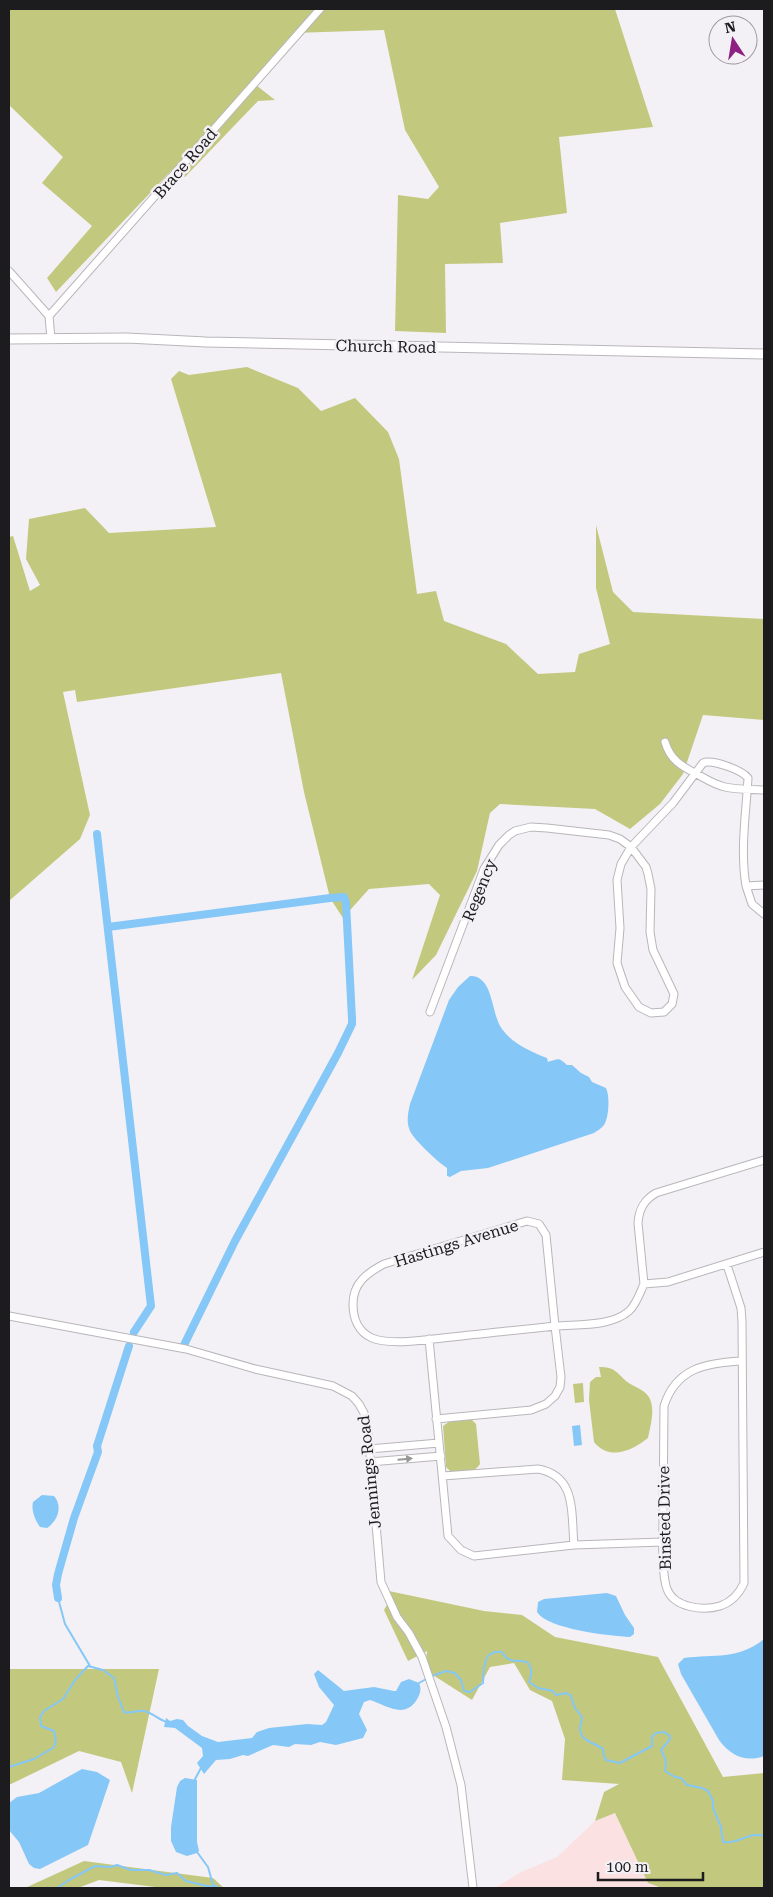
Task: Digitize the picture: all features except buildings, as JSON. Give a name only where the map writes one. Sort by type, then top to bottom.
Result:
[{"type":"main road","name":"Church Road","points":[[9,339],[127,338],[206,342],[764,354]]},
{"type":"street","name":"Brace Road","points":[[49,316],[320,9]]},
{"type":"street","points":[[9,271],[49,316],[51,340]]},
{"type":"street","points":[[665,742],[675,762],[686,770],[718,785],[748,790],[764,790]]},
{"type":"street","points":[[631,847],[646,867],[651,897],[651,941],[656,958],[674,994],[672,1004],[664,1012],[651,1013],[638,1007],[628,994],[619,972],[617,955],[620,928],[616,880],[621,864],[631,847],[673,803],[694,773],[707,761],[746,775],[748,778],[744,849],[746,886],[752,904],[764,914]]},
{"type":"street","name":"Regency","points":[[430,1012],[462,932],[484,869],[499,845],[509,835],[515,831],[531,827],[547,828],[609,835],[620,839],[631,847]]},
{"type":"street","points":[[746,886],[764,885]]},
{"type":"street","points":[[436,1419],[531,1410],[546,1404],[555,1396],[560,1387],[561,1377],[555,1326],[606,1322],[618,1318],[629,1311],[634,1305],[644,1284],[638,1223],[642,1205],[648,1198],[656,1193],[764,1160]]},
{"type":"street","name":"Hastings Avenue","points":[[527,1222],[539,1224],[546,1235],[555,1326],[429,1339],[382,1342],[370,1338],[361,1330],[354,1313],[353,1301],[356,1288],[361,1279],[384,1264],[527,1222]]},
{"type":"street","points":[[644,1284],[668,1282],[764,1252]]},
{"type":"street","name":"Binsted Drive","points":[[727,1265],[741,1308],[745,1575],[739,1594],[720,1606],[688,1606],[678,1602],[667,1590],[663,1542],[664,1406],[668,1394],[686,1373],[711,1363],[741,1361]]},
{"type":"street","name":"Jennings Road","points":[[9,1316],[186,1348],[255,1368],[333,1386],[352,1396],[360,1404],[366,1423],[381,1582],[397,1617],[409,1633],[422,1657],[446,1727],[461,1785],[473,1888]]},
{"type":"street","points":[[429,1339],[448,1536],[461,1550],[474,1556],[574,1545],[663,1542]]},
{"type":"street","points":[[369,1449],[439,1443]]},
{"type":"street","points":[[370,1462],[440,1456]]},
{"type":"street","points":[[443,1476],[538,1469],[548,1470],[558,1476],[565,1484],[570,1495],[574,1545]]},
{"type":"shaded area","points":[[615,1813],[648,1883],[662,1888],[495,1888],[519,1873],[557,1857],[595,1821]]},
{"type":"green space","points":[[9,9],[615,9],[653,127],[559,137],[567,213],[500,223],[503,263],[445,264],[446,333],[395,331],[398,195],[428,199],[439,187],[405,130],[384,30],[294,33],[252,82],[275,100],[258,101],[185,177],[171,171],[56,292],[47,278],[92,226],[42,183],[63,157],[9,105]]},
{"type":"green space","points":[[247,367],[298,388],[321,411],[355,398],[388,432],[399,459],[417,594],[436,591],[444,621],[506,644],[538,674],[575,672],[579,654],[610,644],[596,588],[596,525],[613,592],[633,612],[764,619],[764,720],[703,715],[683,774],[660,804],[630,829],[595,809],[500,804],[490,813],[477,871],[436,955],[412,980],[440,895],[429,884],[369,889],[343,918],[330,898],[304,792],[281,673],[77,702],[75,690],[63,692],[90,815],[80,839],[9,901],[9,537],[13,536],[30,591],[40,585],[26,559],[29,519],[85,508],[109,533],[216,527],[171,379],[179,371],[189,375]]},
{"type":"green space","points":[[599,1367],[615,1371],[648,1395],[651,1400],[651,1426],[648,1438],[628,1450],[613,1453],[600,1448],[594,1442],[589,1400],[590,1382],[596,1377],[601,1377]]},
{"type":"green space","points":[[583,1383],[584,1402],[575,1403],[573,1384]]},
{"type":"green space","points":[[472,1420],[476,1424],[480,1464],[471,1471],[451,1472],[446,1467],[443,1426],[450,1421]]},
{"type":"green space","points":[[384,1590],[484,1611],[522,1615],[555,1637],[658,1657],[723,1777],[764,1773],[764,1888],[662,1888],[648,1883],[615,1813],[595,1821],[604,1792],[619,1784],[562,1780],[565,1739],[552,1701],[530,1690],[514,1663],[490,1667],[472,1700],[425,1670],[427,1651],[408,1661],[384,1610],[389,1601]]},
{"type":"green space","points":[[9,1669],[159,1669],[132,1793],[121,1762],[79,1751],[9,1785]]},
{"type":"green space","points":[[84,1861],[213,1878],[224,1888],[163,1888],[99,1880],[78,1888],[25,1888]]},
{"type":"water","points":[[470,976],[478,977],[484,982],[491,997],[498,1023],[511,1039],[534,1053],[547,1058],[548,1062],[558,1059],[567,1065],[572,1065],[589,1077],[592,1082],[606,1088],[608,1112],[604,1125],[594,1133],[488,1168],[461,1171],[450,1177],[447,1176],[447,1168],[412,1135],[408,1124],[408,1114],[410,1104],[449,1000],[458,987]]},
{"type":"water","points":[[580,1425],[582,1445],[574,1446],[572,1426]]},
{"type":"water","points":[[42,1495],[54,1496],[59,1509],[54,1521],[47,1528],[40,1527],[33,1512],[33,1502]]},
{"type":"water","points":[[607,1593],[616,1596],[634,1628],[634,1634],[630,1637],[594,1633],[566,1627],[543,1618],[537,1612],[538,1602],[544,1599]]},
{"type":"water","points":[[764,1639],[764,1756],[750,1759],[733,1754],[719,1740],[681,1674],[678,1664],[684,1658],[735,1653],[754,1646]]},
{"type":"water","points":[[318,1670],[344,1691],[374,1687],[396,1691],[401,1682],[409,1679],[419,1683],[420,1692],[416,1701],[406,1709],[394,1709],[370,1700],[364,1702],[359,1714],[367,1730],[363,1738],[336,1745],[320,1742],[311,1745],[295,1744],[289,1747],[273,1745],[248,1756],[243,1755],[230,1759],[216,1760],[204,1774],[197,1763],[203,1756],[202,1748],[175,1728],[164,1727],[166,1718],[170,1721],[183,1720],[202,1736],[218,1742],[252,1738],[257,1732],[269,1728],[307,1724],[322,1725],[326,1722],[334,1705],[319,1687],[314,1674]]},
{"type":"water","points":[[82,1769],[97,1772],[110,1780],[88,1845],[40,1869],[34,1868],[29,1864],[19,1842],[9,1830],[9,1803],[17,1797],[39,1793]]},
{"type":"water","points":[[185,1778],[197,1780],[197,1842],[199,1851],[187,1856],[176,1852],[171,1841],[171,1827],[177,1787],[180,1781]]},
{"type":"waterway","points":[[97,834],[151,1306],[134,1332]]},
{"type":"waterway","points":[[108,927],[330,898],[344,897],[346,903],[352,1024],[235,1241],[184,1345]]},
{"type":"waterway","points":[[58,1598],[56,1585],[58,1574],[74,1518],[98,1452],[97,1446],[129,1346]]},
{"type":"waterway","points":[[58,1598],[65,1624],[90,1666]]},
{"type":"waterway","points":[[432,1676],[446,1671],[455,1673],[461,1680],[464,1691],[470,1692],[483,1683],[485,1662],[491,1654],[502,1652],[510,1660],[527,1662],[531,1672],[529,1682],[538,1688],[553,1691],[556,1695],[567,1693],[571,1696],[575,1708],[582,1717],[580,1728],[583,1737],[603,1749],[606,1760],[620,1763],[652,1746],[652,1737],[656,1733],[664,1732],[670,1736],[670,1739],[661,1750],[666,1761],[665,1771],[681,1778],[687,1785],[708,1791],[721,1827],[723,1842],[734,1842],[753,1835],[764,1836]]},
{"type":"waterway","points":[[9,1767],[34,1759],[53,1748],[56,1742],[54,1731],[41,1726],[40,1717],[44,1711],[63,1699],[75,1680],[88,1666],[103,1670],[114,1678],[118,1697],[124,1712],[144,1711],[167,1722]]},
{"type":"waterway","points":[[419,1683],[428,1678]]},
{"type":"waterway","points":[[194,1781],[201,1768]]},
{"type":"waterway","points":[[197,1852],[208,1867],[213,1885]]},
{"type":"waterway","points":[[57,1888],[95,1866],[110,1867],[117,1865],[131,1870],[149,1870],[166,1875],[177,1873],[186,1881],[211,1887],[213,1885],[219,1888]]}]
